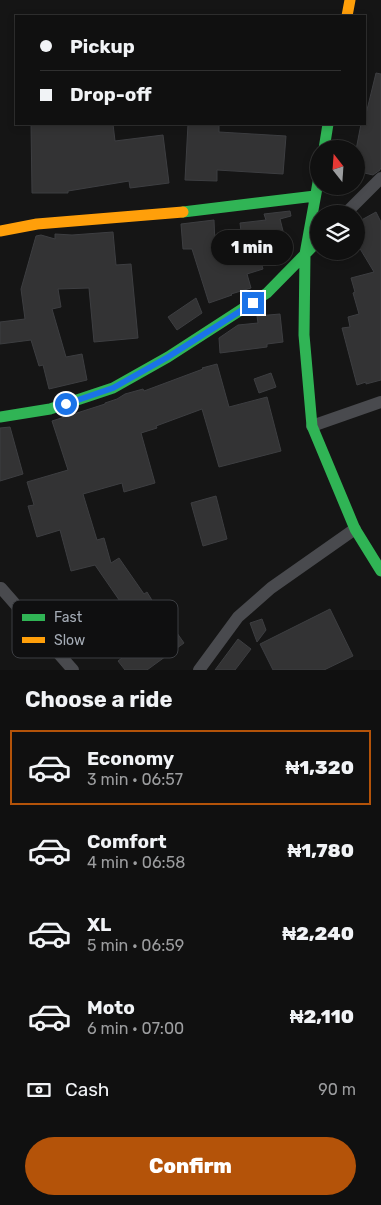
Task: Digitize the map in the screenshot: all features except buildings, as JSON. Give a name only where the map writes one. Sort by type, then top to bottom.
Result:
[{"type":"street","points":[[347,15],[350,0]]},
{"type":"street","points":[[325,140],[328,125]]},
{"type":"street","points":[[355,205],[381,178]]},
{"type":"street","points":[[0,232],[37,224],[189,212],[316,196],[305,254],[304,335],[312,426],[355,529],[381,571]]},
{"type":"street","points":[[0,417],[50,409],[113,388],[168,357],[267,293],[310,249]]},
{"type":"street","points":[[312,426],[381,402]]},
{"type":"street","points":[[200,670],[238,617],[271,588],[355,529]]},
{"type":"street","points":[[1,588],[12,601]]},
{"type":"street","points":[[62,658],[73,670]]},
{"type":"traffic: fast","points":[[325,140],[328,125]]},
{"type":"traffic: fast","points":[[316,195],[305,254],[304,335],[312,426],[355,529],[381,571]]},
{"type":"traffic: fast","points":[[183,212],[315,196]]},
{"type":"traffic: fast","points":[[0,417],[50,409],[113,388],[168,357],[267,293],[310,249]]},
{"type":"traffic: slow","points":[[347,15],[350,0]]},
{"type":"traffic: slow","points":[[0,231],[37,224],[183,212]]},
{"type":"route","points":[[66,404],[113,388],[168,357],[253,303]]}]
